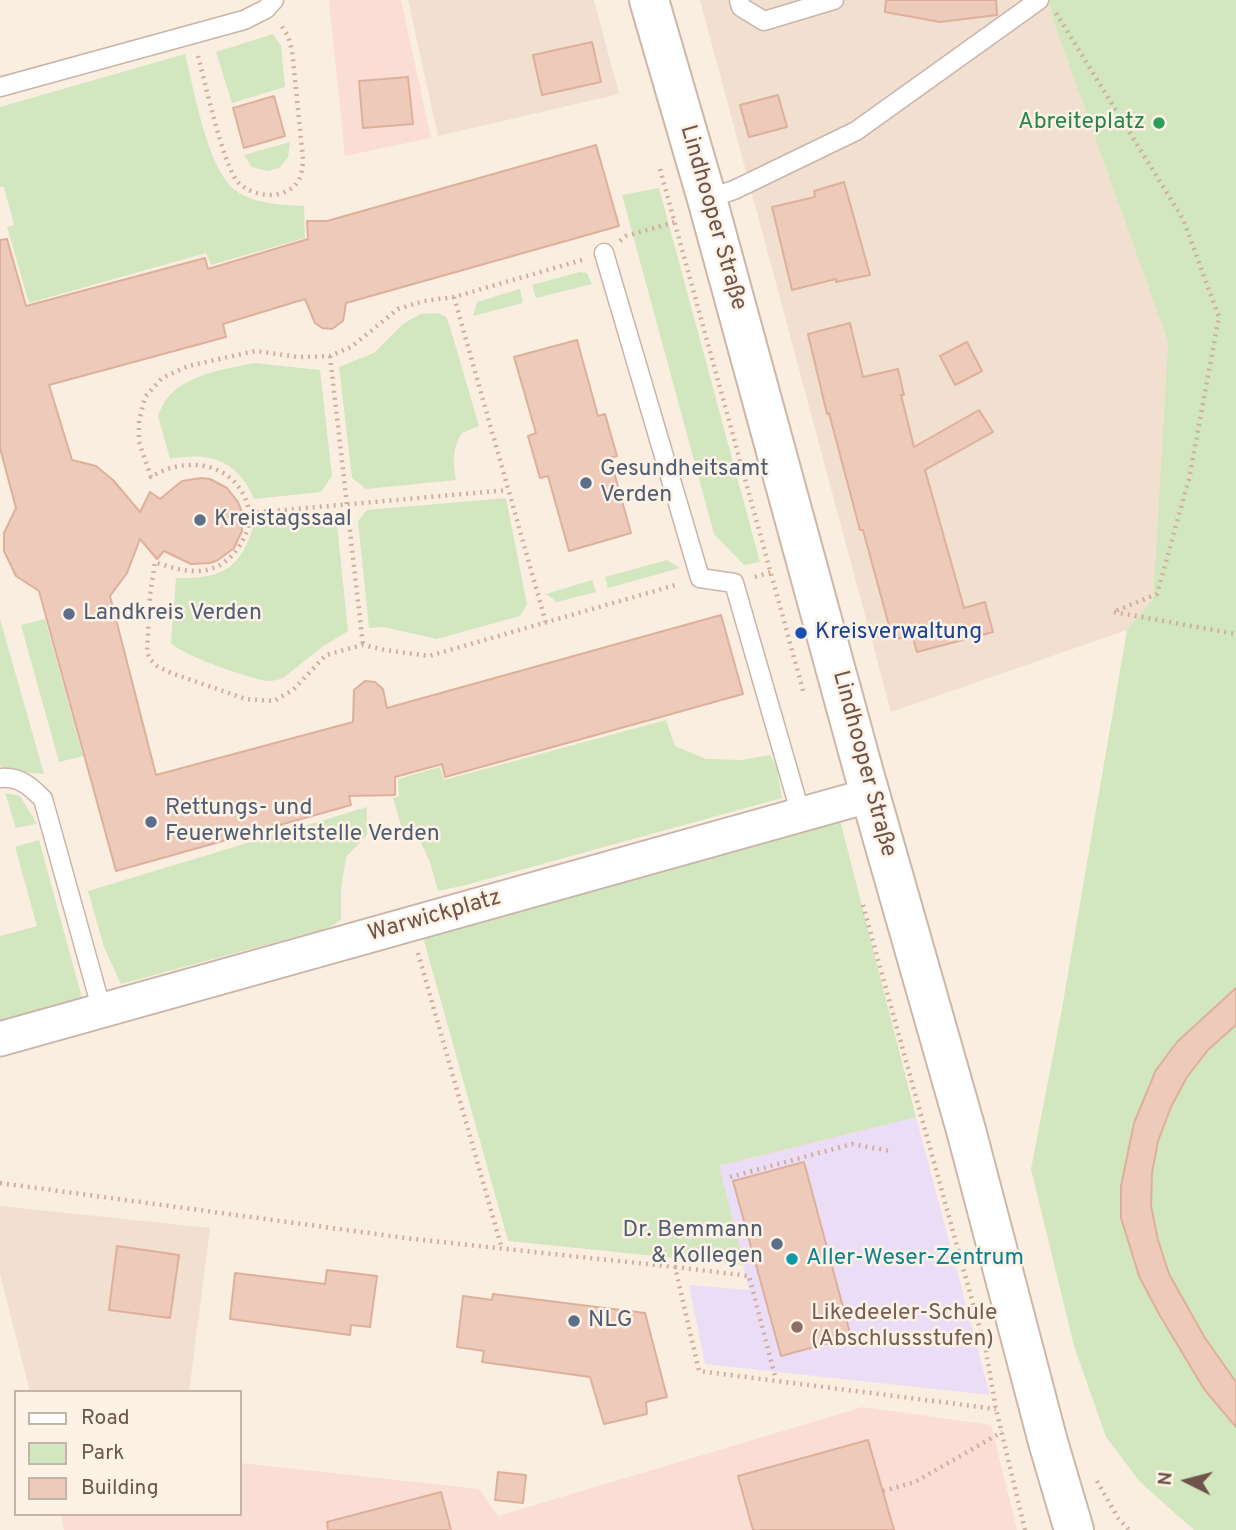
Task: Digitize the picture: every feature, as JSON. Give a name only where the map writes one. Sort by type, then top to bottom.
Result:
[{"type":"main road","name":"Lindhooper Straße","points":[[649,0],[707,199],[962,1116],[1048,1442],[1077,1526]]},
{"type":"street","name":"Warwickplatz","points":[[0,1039],[871,795]]},
{"type":"lane","points":[[739,0],[741,7],[764,21],[834,0]]},
{"type":"lane","points":[[0,88],[244,20],[270,5]]},
{"type":"lane","points":[[707,199],[734,190],[856,131],[1047,5]]},
{"type":"lane","points":[[604,253],[700,578],[734,583],[801,815]]},
{"type":"lane","points":[[0,778],[10,777],[28,783],[43,799],[102,1011]]},
{"type":"path","points":[[191,35],[231,173],[247,190],[273,195],[290,190],[302,176],[301,139],[288,36],[270,5]]},
{"type":"path","points":[[1047,5],[1183,219],[1219,317],[1189,478],[1157,594],[1113,612],[1236,634]]},
{"type":"path","points":[[675,222],[625,236],[604,253],[454,297],[424,301],[398,310],[351,347],[330,356],[298,357],[255,351],[187,366],[162,378],[145,397],[138,421],[139,442],[151,477],[166,468],[186,464],[207,466],[227,475],[242,492],[250,513],[246,537],[232,558],[218,566],[199,572],[178,571],[155,562],[147,652],[157,666],[171,673],[246,699],[274,701],[293,690],[326,655],[363,645],[429,656],[700,578]]},
{"type":"path","points":[[454,297],[546,623]]},
{"type":"path","points":[[330,356],[363,645]]},
{"type":"path","points":[[250,513],[508,489]]},
{"type":"path","points":[[863,904],[986,1351],[996,1409],[1025,1530]]},
{"type":"path","points":[[426,920],[433,948],[418,952],[502,1249]]},
{"type":"path","points":[[730,1177],[852,1144],[891,1151]]},
{"type":"path","points":[[0,1183],[413,1239],[749,1276],[776,1380]]},
{"type":"path","points":[[675,1268],[699,1371],[996,1409]]},
{"type":"path","points":[[883,1491],[915,1482],[1002,1432]]},
{"type":"shaded area","points":[[329,0],[401,0],[431,138],[345,156]]},
{"type":"shaded area","points":[[408,0],[594,0],[619,94],[438,136]]},
{"type":"shaded area","points":[[700,0],[1049,0],[1053,20],[1168,342],[1153,599],[1127,630],[891,712]]},
{"type":"shaded area","points":[[916,1117],[990,1395],[705,1364],[689,1285],[749,1290],[719,1166]]},
{"type":"shaded area","points":[[0,1206],[210,1228],[189,1390],[29,1390],[0,1274]]},
{"type":"shaded area","points":[[863,1407],[991,1425],[1017,1530],[64,1530],[61,1516],[242,1516],[242,1463],[479,1489],[498,1516]]},
{"type":"green space","points":[[1049,0],[1236,0],[1236,1530],[1194,1530],[1140,1482],[1106,1437],[1074,1346],[1031,1169],[1061,1014],[1127,630],[1153,599],[1168,342],[1053,20]]},
{"type":"green space","points":[[273,34],[281,46],[285,87],[232,103],[216,52]]},
{"type":"green space","points":[[185,54],[209,147],[225,179],[235,190],[250,198],[268,203],[304,206],[305,238],[211,265],[206,253],[29,303],[7,227],[14,225],[4,187],[0,187],[0,107]]},
{"type":"green space","points":[[290,142],[288,157],[279,168],[267,171],[252,167],[244,155]]},
{"type":"green space","points":[[659,188],[760,562],[744,565],[714,534],[622,195]]},
{"type":"green space","points":[[580,272],[587,273],[592,284],[536,298],[532,285]]},
{"type":"green space","points":[[520,289],[523,303],[473,316],[477,302]]},
{"type":"green space","points":[[438,313],[446,317],[450,327],[479,426],[462,433],[456,445],[456,480],[366,489],[352,478],[339,367],[374,353],[403,324],[420,314]]},
{"type":"green space","points":[[254,363],[320,370],[332,476],[321,492],[254,499],[239,475],[220,461],[197,457],[170,459],[158,416],[167,398],[197,377]]},
{"type":"green space","points":[[506,498],[527,604],[520,616],[437,639],[384,627],[369,628],[358,521],[367,510]]},
{"type":"green space","points":[[319,513],[337,525],[348,631],[322,647],[283,678],[271,681],[217,666],[171,643],[176,578],[208,576],[230,567],[244,549],[256,519]]},
{"type":"green space","points":[[667,560],[680,568],[608,588],[605,577]]},
{"type":"green space","points":[[592,580],[596,592],[557,602],[546,594]]},
{"type":"green space","points":[[0,619],[44,774],[21,772],[0,766]]},
{"type":"green space","points":[[45,619],[83,756],[59,762],[21,625]]},
{"type":"green space","points":[[666,720],[675,746],[706,759],[741,760],[770,755],[777,768],[782,798],[438,891],[430,862],[420,841],[402,829],[393,798],[399,796],[398,779],[440,767],[444,780]]},
{"type":"green space","points":[[5,793],[20,796],[37,824],[16,828]]},
{"type":"green space","points":[[367,807],[367,835],[346,857],[341,890],[341,920],[328,928],[121,984],[104,947],[88,891]]},
{"type":"green space","points":[[840,820],[916,1117],[719,1166],[744,1265],[508,1241],[423,937]]},
{"type":"green space","points":[[39,840],[82,998],[0,1021],[0,936],[37,926],[15,847]]},
{"type":"building","points":[[886,0],[996,0],[997,15],[940,22],[885,12]]},
{"type":"building","points":[[592,42],[601,82],[542,95],[533,55]]},
{"type":"building","points":[[408,77],[413,124],[363,128],[359,81]]},
{"type":"building","points":[[778,95],[787,127],[749,137],[740,105]]},
{"type":"building","points":[[274,96],[285,136],[244,148],[233,108]]},
{"type":"building","points":[[596,145],[619,226],[346,303],[343,321],[332,329],[322,328],[315,323],[305,299],[223,324],[226,337],[49,385],[72,460],[96,466],[113,480],[140,512],[150,492],[160,499],[182,481],[201,478],[210,479],[227,488],[242,512],[242,531],[234,548],[210,563],[191,564],[164,551],[157,559],[140,539],[127,573],[110,596],[156,775],[353,722],[354,690],[365,681],[375,682],[383,689],[387,708],[721,615],[743,694],[445,777],[442,764],[395,777],[395,795],[349,796],[351,805],[116,871],[39,591],[16,576],[4,551],[4,533],[16,508],[0,448],[0,240],[7,239],[26,306],[205,258],[208,269],[308,239],[307,221],[327,221]]},
{"type":"building","points":[[844,182],[870,275],[836,282],[836,279],[792,290],[772,207],[815,197],[814,191]]},
{"type":"building","points":[[850,323],[863,377],[898,369],[904,395],[901,395],[914,447],[979,410],[993,432],[925,470],[964,608],[985,602],[993,632],[917,652],[912,635],[893,640],[829,413],[827,414],[808,334]]},
{"type":"building","points":[[577,340],[598,416],[605,414],[617,456],[610,458],[631,533],[569,551],[548,476],[540,478],[528,436],[536,433],[514,357]]},
{"type":"building","points":[[967,342],[982,371],[955,385],[940,356]]},
{"type":"building","points":[[1236,988],[1236,1025],[1208,1050],[1187,1077],[1171,1107],[1158,1141],[1152,1173],[1151,1206],[1169,1274],[1205,1338],[1236,1382],[1236,1427],[1204,1389],[1139,1276],[1121,1218],[1121,1186],[1134,1123],[1156,1070],[1177,1042]]},
{"type":"building","name":"Aller-Weser-Zentrum","points":[[804,1162],[851,1337],[781,1356],[733,1181]]},
{"type":"building","points":[[117,1246],[179,1255],[170,1318],[109,1310]]},
{"type":"building","points":[[327,1270],[377,1276],[370,1327],[351,1325],[350,1335],[230,1319],[235,1273],[325,1284]]},
{"type":"building","points":[[493,1294],[645,1313],[667,1397],[646,1402],[647,1414],[604,1424],[590,1377],[482,1362],[484,1351],[457,1347],[463,1296],[492,1300]]},
{"type":"building","points":[[868,1440],[894,1530],[753,1530],[738,1476]]},
{"type":"building","points":[[498,1472],[526,1475],[523,1503],[495,1500]]},
{"type":"building","points":[[441,1492],[451,1530],[328,1530],[327,1522]]},
{"type":"place","name":"Abreiteplatz","points":[[1159,123]]},
{"type":"place","name":"Gesundheitsamt Verden","points":[[586,483]]},
{"type":"place","name":"Kreistagssaal","points":[[200,520]]},
{"type":"place","name":"Landkreis Verden","points":[[69,614]]},
{"type":"place","name":"Kreisverwaltung","points":[[801,633]]},
{"type":"place","name":"Rettungs- und Feuerwehrleitstelle Verden","points":[[151,822]]},
{"type":"place","name":"Dr. Bemmann & Kollegen","points":[[777,1244]]},
{"type":"place","name":"Aller-Weser-Zentrum","points":[[792,1259]]},
{"type":"place","name":"NLG","points":[[574,1321]]},
{"type":"place","name":"Likedeeler-Schule (Abschlussstufen)","points":[[797,1327]]}]
